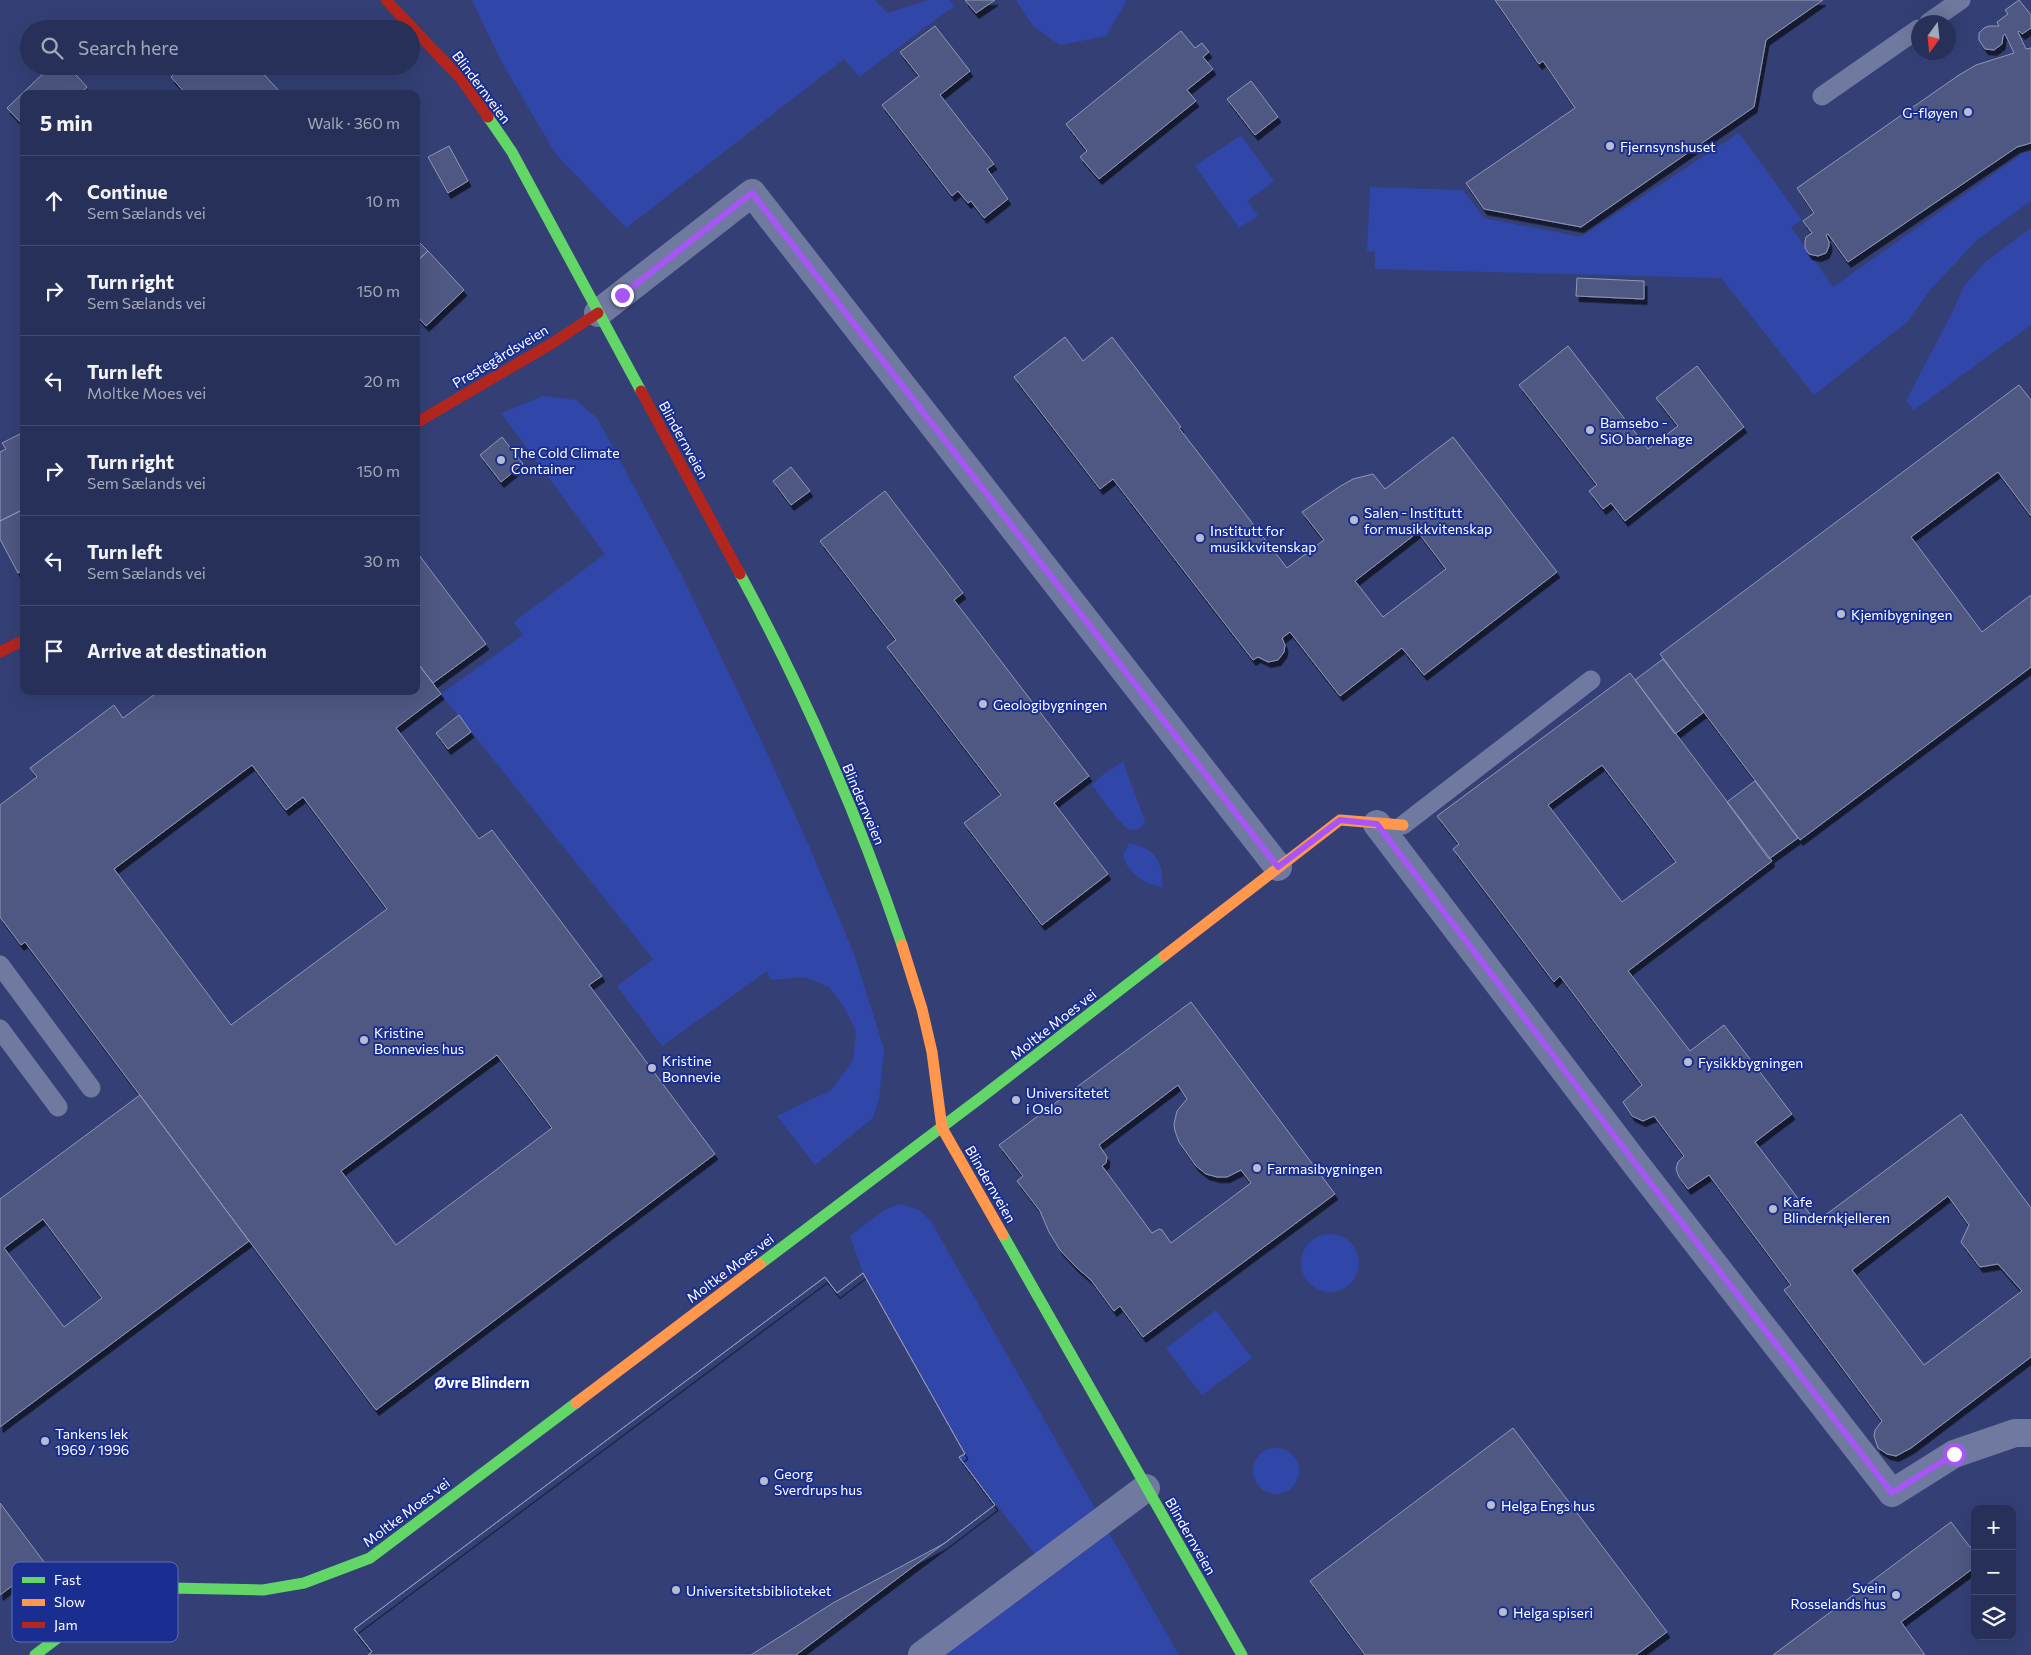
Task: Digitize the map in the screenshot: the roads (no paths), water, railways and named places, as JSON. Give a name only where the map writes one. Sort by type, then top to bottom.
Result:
[{"type":"street","name":"Blindernveien","points":[[386,0],[405,20]]},
{"type":"street","name":"Blindernveien","points":[[420,36],[460,79],[512,152],[764,618],[798,688],[848,804],[890,910],[922,1007],[933,1054],[942,1128],[1242,1655]]},
{"type":"street","points":[[598,313],[752,193],[1278,867]]},
{"type":"street","name":"Prestegårdsveien","points":[[420,421],[551,344],[598,313]]},
{"type":"street","points":[[0,652],[20,642]]},
{"type":"street","name":"Moltke Moes vei","points":[[178,1588],[263,1590],[304,1583],[370,1558],[942,1128],[1340,820],[1390,824]]},
{"type":"street","points":[[1390,824],[1635,1163],[1892,1493],[1954,1454],[2015,1433],[2031,1433]]},
{"type":"street","points":[[922,1655],[1146,1488]]},
{"type":"street","name":"Moltke Moes vei","points":[[35,1655],[52,1642]]},
{"type":"lane","points":[[1938,15],[1961,0]]},
{"type":"lane","points":[[1822,96],[1911,35]]},
{"type":"lane","points":[[1390,824],[1591,680]]},
{"type":"lane","points":[[0,965],[91,1088]]},
{"type":"lane","points":[[0,1029],[58,1107]]},
{"type":"place","name":"G-fløyen","points":[[1968,112]]},
{"type":"place","name":"Fjernsynshuset","points":[[1610,146]]},
{"type":"place","name":"Bamsebo - SiO barnehage","points":[[1590,430]]},
{"type":"place","name":"The Cold Climate Container","points":[[501,460]]},
{"type":"place","name":"Salen - Institutt for musikkvitenskap","points":[[1354,520]]},
{"type":"place","name":"Institutt for musikkvitenskap","points":[[1200,538]]},
{"type":"place","name":"Kjemibygningen","points":[[1841,614]]},
{"type":"place","name":"Geologibygningen","points":[[983,704]]},
{"type":"place","name":"Kristine Bonnevies hus","points":[[364,1040]]},
{"type":"place","name":"Fysikkbygningen","points":[[1688,1062]]},
{"type":"place","name":"Kristine Bonnevie","points":[[652,1068]]},
{"type":"place","name":"Universitetet i Oslo","points":[[1016,1100]]},
{"type":"place","name":"Farmasibygningen","points":[[1257,1168]]},
{"type":"place","name":"Kafe Blindernkjelleren","points":[[1773,1209]]},
{"type":"place","name":"Tankens lek 1969 / 1996","points":[[45,1441]]},
{"type":"place","name":"Georg Sverdrups hus","points":[[764,1481]]},
{"type":"place","name":"Helga Engs hus","points":[[1491,1505]]},
{"type":"place","name":"Universitetsbiblioteket","points":[[676,1590]]},
{"type":"place","name":"Svein Rosselands hus","points":[[1896,1595]]},
{"type":"place","name":"Helga spiseri","points":[[1503,1612]]},
{"type":"district","name":"Øvre Blindern","points":[[482,1382]]}]
